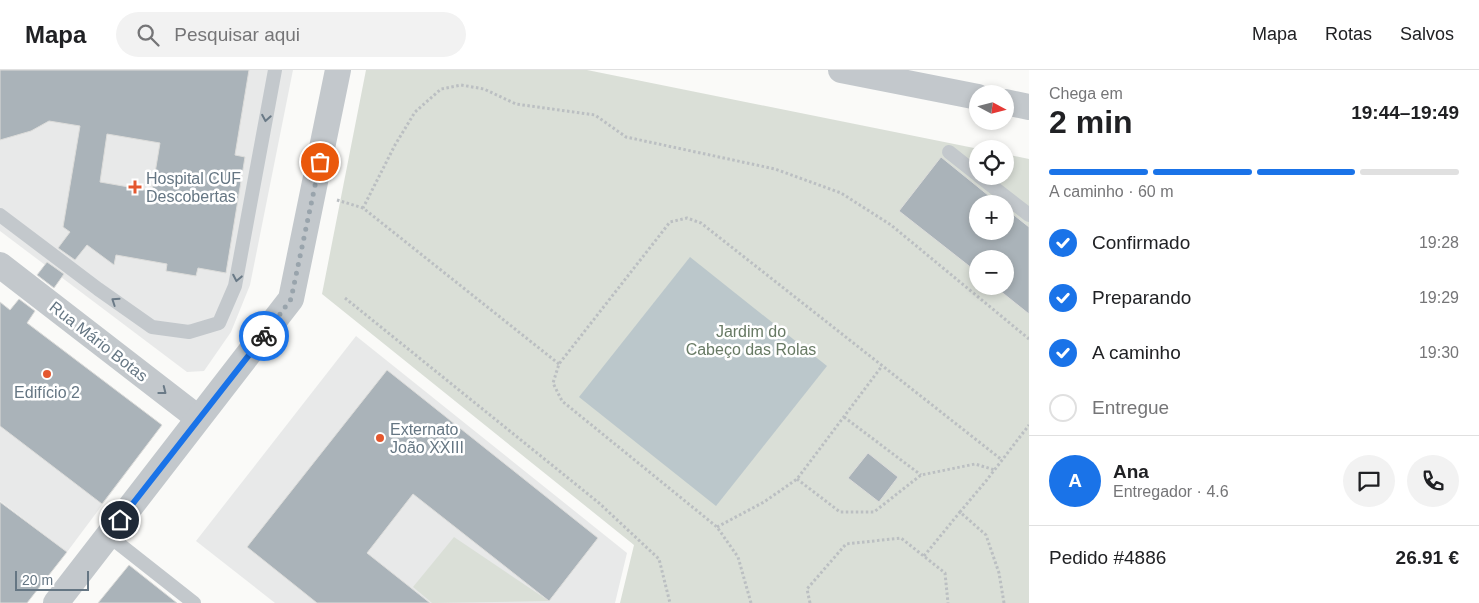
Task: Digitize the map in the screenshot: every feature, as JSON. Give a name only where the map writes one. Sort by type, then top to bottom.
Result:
[{"type":"street","points":[[56,603],[291,299],[338,70]]},
{"type":"street","points":[[841,70],[969,95]]},
{"type":"street","points":[[1014,104],[1029,107]]},
{"type":"street","name":"Rua Mário Botas","points":[[0,265],[198,418]]},
{"type":"lane","points":[[0,215],[98,290],[152,327],[189,332],[219,324],[235,286],[275,70]]},
{"type":"lane","points":[[948,152],[969,169]]},
{"type":"lane","points":[[990,185],[1029,215]]},
{"type":"lane","points":[[108,536],[194,603]]},
{"type":"path","points":[[559,364],[363,208],[394,145],[415,112],[441,89],[461,85],[484,89],[516,104],[595,115],[626,137],[775,169],[841,193],[891,225],[1029,338]]},
{"type":"path","points":[[751,603],[738,557],[717,527],[562,401],[553,383],[559,364],[670,222],[688,218],[701,223],[1002,460]]},
{"type":"path","points":[[345,298],[599,503],[659,559],[668,602]]},
{"type":"path","points":[[717,527],[764,502],[797,479],[882,366]]},
{"type":"path","points":[[844,418],[921,475]]},
{"type":"path","points":[[924,556],[995,470],[1029,425]]},
{"type":"path","points":[[797,479],[840,512],[874,512],[921,475],[975,464],[995,470]]},
{"type":"path","points":[[960,512],[986,535],[999,572],[1004,603]]},
{"type":"path","points":[[810,603],[807,589],[846,544],[901,538],[945,573],[948,603]]},
{"type":"shaded area","name":"Hospital CUF Descobertas","points":[[0,70],[293,70],[250,285],[231,332],[204,371],[187,372],[0,231]]},
{"type":"shaded area","points":[[690,257],[827,366],[716,506],[579,397]]},
{"type":"shaded area","name":"Edifício 2","points":[[0,302],[162,425],[67,552],[0,501]]},
{"type":"shaded area","name":"Externato João XXIII","points":[[356,336],[627,553],[615,603],[275,603],[196,541]]},
{"type":"green space","name":"Jardim do Cabeço das Rolas","points":[[366,70],[587,70],[969,147],[969,185],[1014,185],[1014,156],[1029,159],[1029,603],[620,603],[634,545],[322,294]]},
{"type":"green space","points":[[454,537],[549,601],[432,603],[413,587]]},
{"type":"building","points":[[0,70],[249,70],[235,155],[245,157],[226,273],[198,268],[196,276],[166,271],[167,264],[116,255],[114,265],[87,245],[75,260],[58,248],[70,232],[63,227],[80,126],[49,121],[31,131],[0,140]],"holes":[[[107,134],[160,143],[152,191],[100,182]]]},
{"type":"building","points":[[941,157],[969,180],[969,185],[976,185],[988,195],[969,195],[969,240],[1014,240],[1014,215],[1029,227],[1029,314],[1005,295],[1014,295],[1014,250],[969,250],[969,266],[899,211]]},
{"type":"building","points":[[47,262],[64,274],[54,288],[37,275]]},
{"type":"building","name":"Edifício 2","points":[[19,299],[35,311],[27,323],[162,425],[102,504],[0,426],[0,302],[10,310]]},
{"type":"building","points":[[387,370],[598,538],[549,601],[413,494],[367,553],[430,603],[317,603],[247,547]]},
{"type":"building","points":[[868,453],[898,477],[879,502],[848,478]]},
{"type":"building","points":[[0,502],[67,552],[27,603],[0,603]]},
{"type":"building","points":[[129,565],[177,603],[98,603]]},
{"type":"way so far","points":[[264,336],[291,299],[320,162]]},
{"type":"place","name":"Hospital CUF Descobertas","points":[[135,187]]},
{"type":"place","name":"Edifício 2","points":[[47,374]]},
{"type":"place","name":"Externato João XXIII","points":[[380,438]]},
{"type":"route","points":[[120,520],[264,336]]}]
